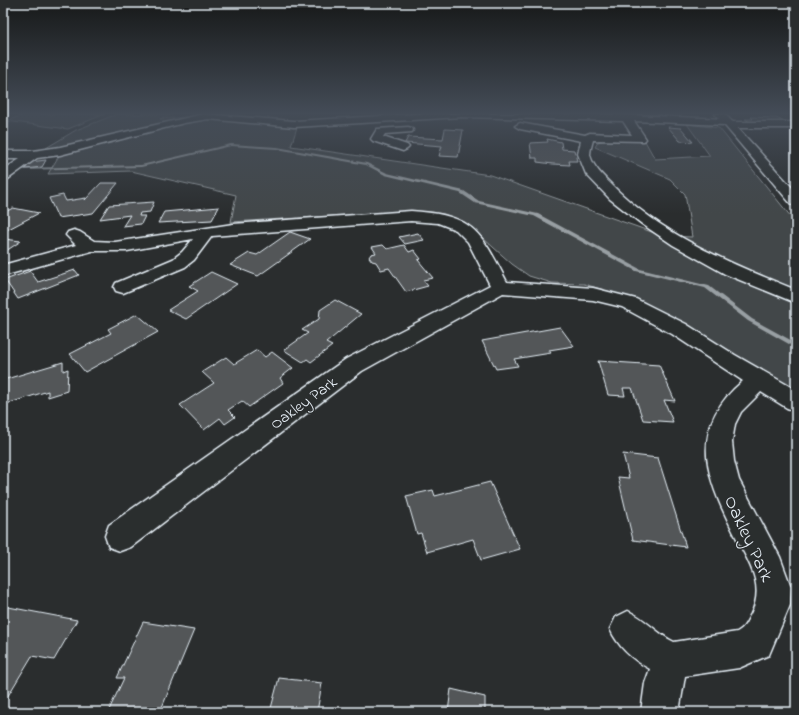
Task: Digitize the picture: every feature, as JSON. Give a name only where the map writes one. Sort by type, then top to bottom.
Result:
[{"type":"street","points":[[3,155],[33,155],[75,147]]},
{"type":"street","points":[[586,147],[584,154],[591,171],[615,196],[647,221],[679,242],[731,270],[796,297]]},
{"type":"street","points":[[750,147],[796,201]]},
{"type":"street","points":[[3,176],[33,155]]},
{"type":"street","points":[[74,235],[80,243],[91,246],[114,247],[135,245],[207,232],[411,216],[444,220],[462,227],[476,242],[500,287],[593,294],[629,303],[679,329],[758,380],[796,401]]},
{"type":"street","points":[[124,289],[179,263],[188,256],[207,232]]},
{"type":"street","points":[[3,271],[91,246]]},
{"type":"street","name":"Oakley Park","points":[[120,536],[354,365],[500,287]]},
{"type":"street","name":"Oakley Park","points":[[672,661],[687,657],[739,650],[756,642],[774,599],[773,582],[768,566],[726,487],[720,447],[723,423],[732,406],[758,380]]},
{"type":"street","points":[[628,629],[653,651],[672,661],[664,683],[660,710]]},
{"type":"shaded area","points":[[300,147],[490,175],[663,236],[692,237],[685,194],[670,179],[596,147],[649,147],[655,159],[710,156],[704,147],[735,147],[796,223],[796,391],[644,302],[584,284],[552,283],[529,276],[512,264],[465,222],[444,214],[419,211],[231,222],[236,195],[131,171],[48,174],[60,154],[46,148]]},
{"type":"building","points":[[442,147],[460,147],[458,157],[439,156]]},
{"type":"building","points":[[531,147],[562,147],[562,149],[574,150],[577,161],[569,161],[570,165],[553,164],[537,162],[537,158],[532,158]]},
{"type":"building","points":[[46,160],[42,167],[25,169],[30,162]]},
{"type":"building","points":[[101,183],[118,183],[93,213],[58,218],[49,198],[63,195],[66,201],[86,198],[85,200]]},
{"type":"building","points":[[154,202],[150,212],[140,213],[139,216],[145,216],[141,224],[123,226],[130,215],[100,219],[109,205]]},
{"type":"building","points":[[219,207],[212,220],[158,223],[164,212]]},
{"type":"building","points":[[13,208],[39,213],[3,232],[3,213]]},
{"type":"building","points":[[290,232],[310,239],[258,276],[230,265],[249,253],[257,255]]},
{"type":"building","points":[[418,233],[424,240],[405,244],[399,237]]},
{"type":"building","points":[[4,239],[21,241],[6,251],[3,251]]},
{"type":"building","points":[[383,245],[387,249],[404,245],[409,252],[414,250],[421,259],[418,260],[433,278],[423,280],[428,286],[406,292],[389,268],[381,270],[376,262],[372,261],[369,257],[371,254],[376,253],[372,247]]},
{"type":"building","points":[[75,270],[79,275],[18,299],[5,280],[30,271],[38,282]]},
{"type":"building","points":[[211,272],[237,284],[186,319],[168,310],[198,291],[189,286]]},
{"type":"building","points":[[335,300],[361,314],[326,343],[332,346],[311,362],[307,359],[303,362],[284,350],[308,333],[302,330],[319,319],[320,310]]},
{"type":"building","points":[[137,314],[158,332],[85,372],[70,354],[111,333],[108,329]]},
{"type":"building","points":[[560,327],[574,346],[549,350],[551,353],[514,359],[518,366],[496,369],[482,341]]},
{"type":"building","points":[[257,350],[265,357],[272,352],[293,368],[280,378],[283,383],[249,407],[242,401],[228,410],[235,417],[225,424],[220,418],[204,430],[180,405],[214,383],[202,372],[226,357],[234,364]]},
{"type":"building","points":[[598,361],[659,365],[675,401],[664,400],[673,422],[643,420],[632,388],[623,388],[625,396],[608,395]]},
{"type":"building","points":[[63,362],[63,371],[68,369],[67,391],[48,397],[48,391],[3,405],[3,380]]},
{"type":"building","points":[[623,454],[658,458],[686,547],[633,540],[618,477],[629,478]]},
{"type":"building","points":[[490,482],[520,549],[481,560],[473,539],[427,552],[421,533],[417,534],[406,496],[433,490],[435,496]]},
{"type":"building","points":[[3,606],[77,620],[54,660],[32,656],[3,704]]},
{"type":"building","points":[[143,622],[194,630],[160,712],[108,712],[124,678],[117,678]]},
{"type":"building","points":[[279,678],[322,683],[317,712],[270,712]]},
{"type":"building","points":[[451,689],[485,697],[485,712],[448,712]]},
{"type":"waterway","points":[[21,169],[141,166],[221,147]]},
{"type":"waterway","points":[[267,147],[367,164],[386,174],[462,192],[477,202],[536,215],[638,270],[707,287],[750,320],[796,346]]}]
